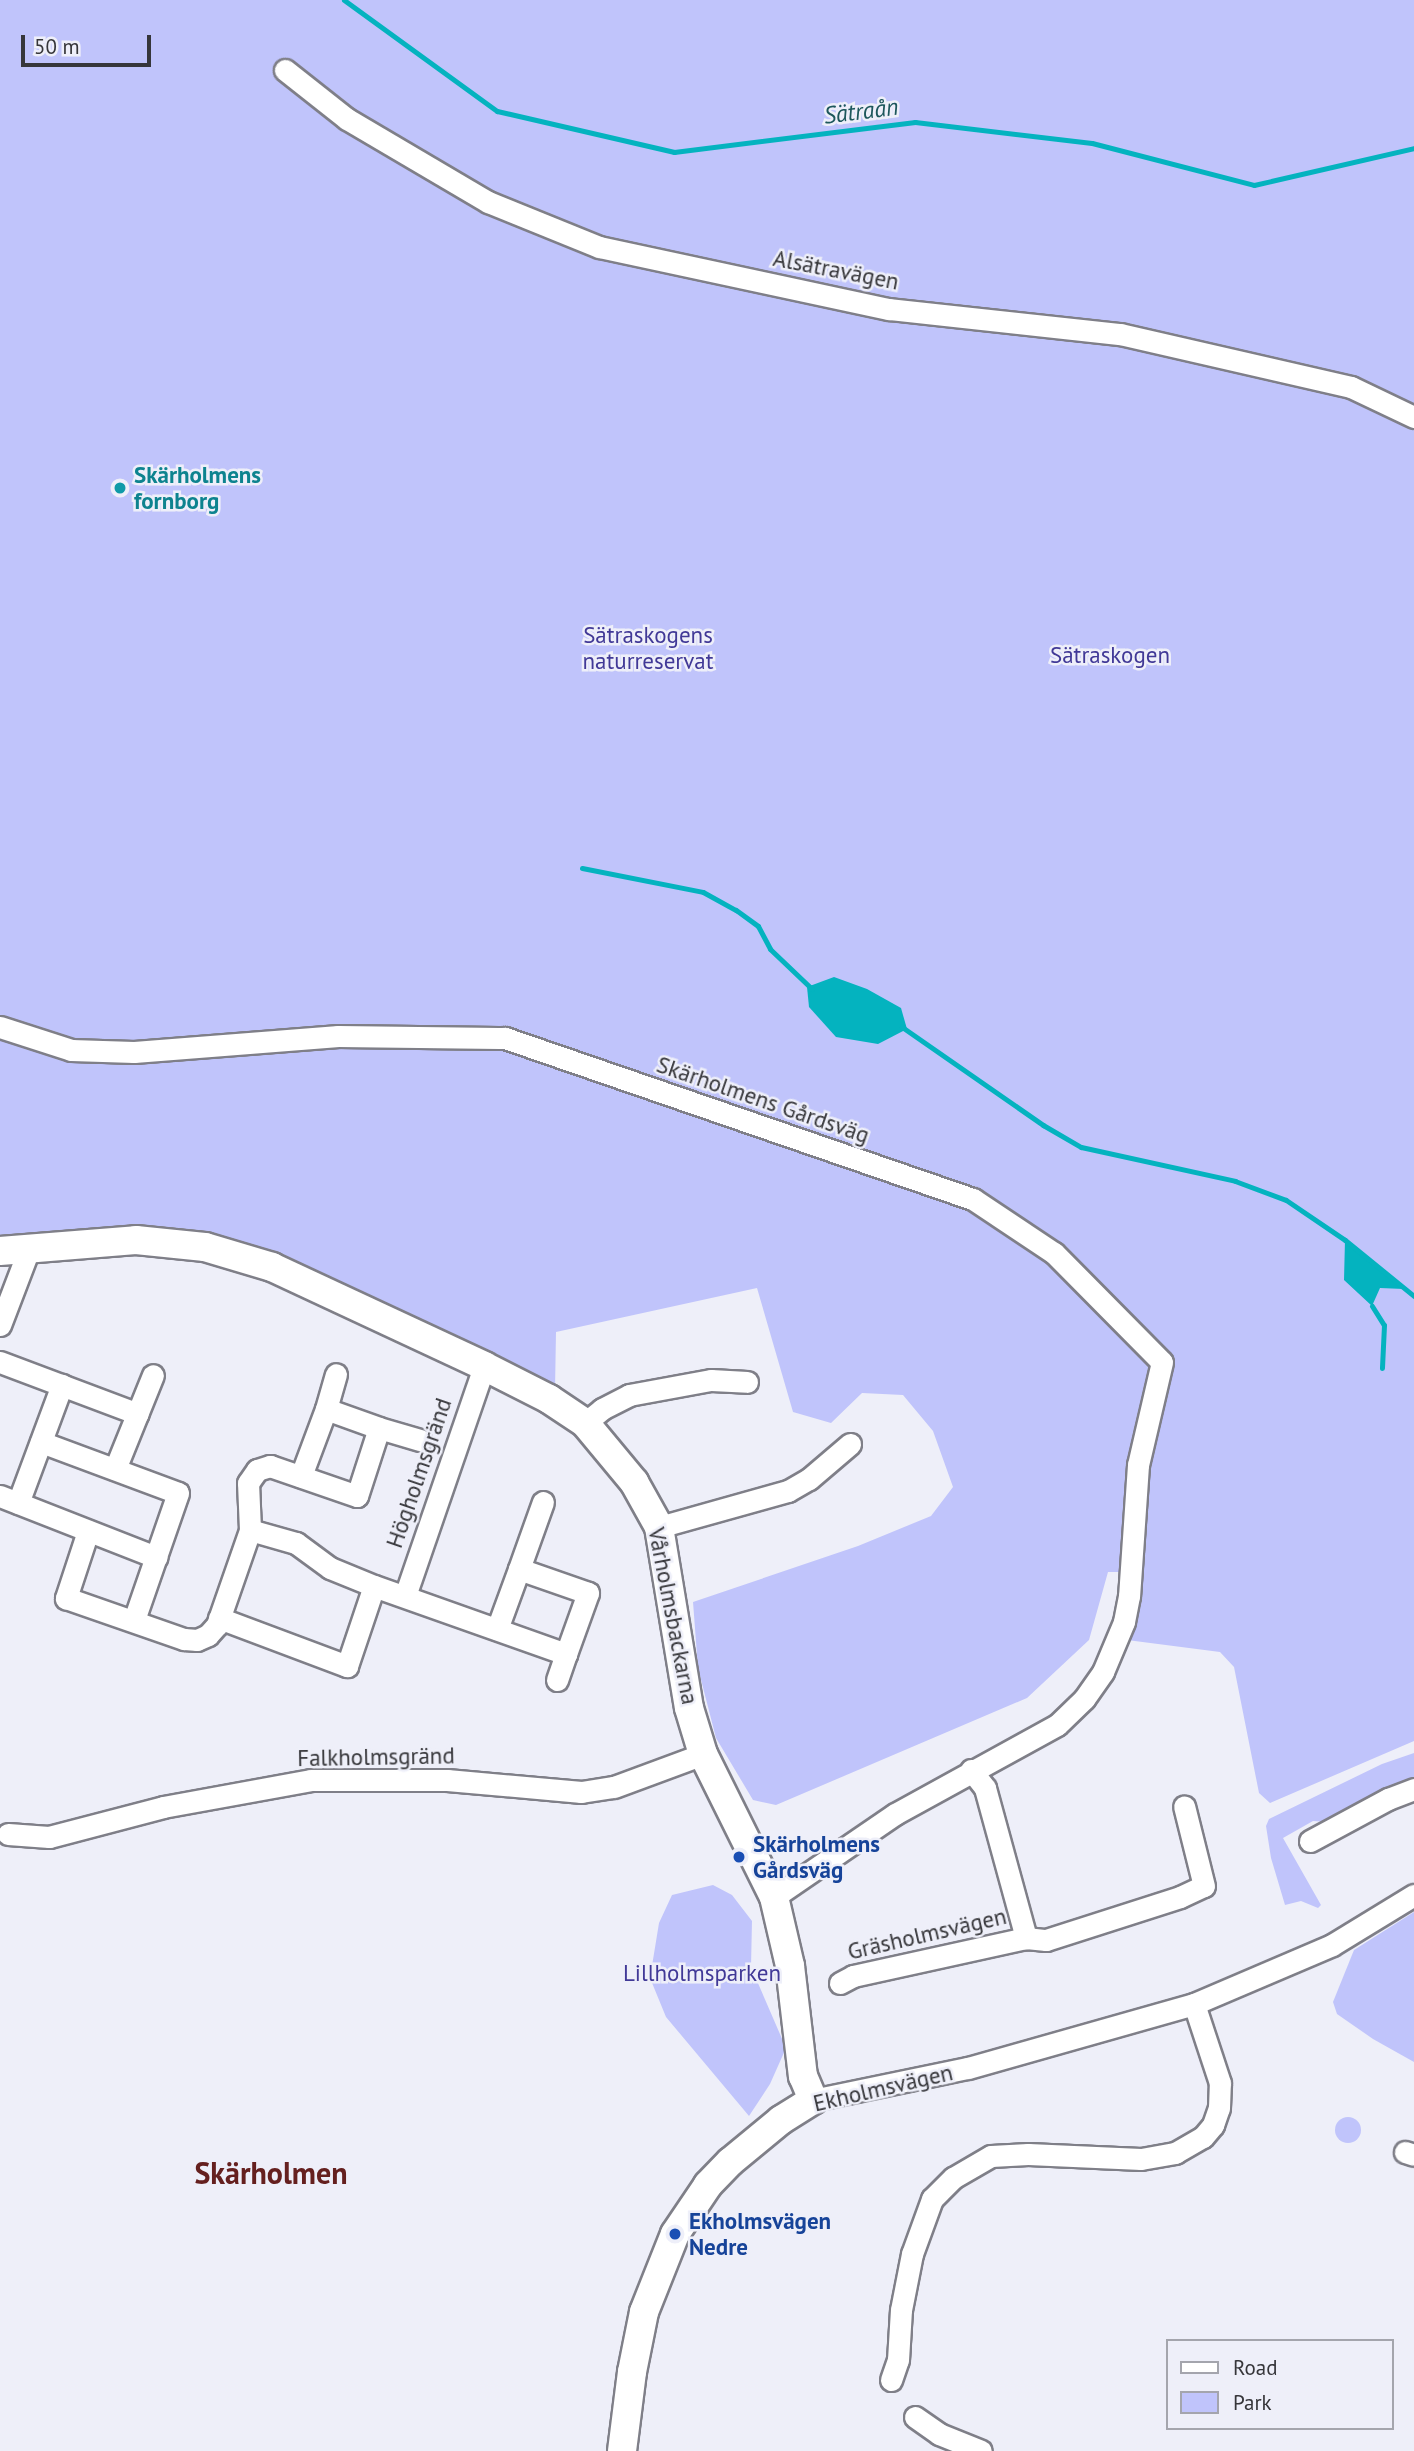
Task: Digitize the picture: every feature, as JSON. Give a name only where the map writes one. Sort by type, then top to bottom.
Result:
[{"type":"street","name":"Alsätravägen","points":[[285,70],[347,119],[488,202],[599,247],[889,309],[1119,334],[1351,387],[1414,417]]},
{"type":"street","name":"Skärholmens Gårdsväg","points":[[0,1027],[71,1050],[134,1052],[338,1035],[505,1038],[973,1199],[1054,1254],[1162,1362],[1138,1465],[1129,1596],[1115,1648],[1084,1699],[1057,1725],[971,1770]]},
{"type":"street","name":"Vårholmsbackarna","points":[[0,1251],[136,1240],[216,1250],[293,1276],[484,1366],[549,1399],[585,1423],[634,1482],[659,1527],[689,1708],[703,1754],[774,1896],[790,1966],[803,2076],[813,2100]]},
{"type":"street","points":[[0,1325],[29,1249]]},
{"type":"street","points":[[0,1362],[138,1414]]},
{"type":"street","name":"Högholmsgränd","points":[[405,1596],[484,1366]]},
{"type":"street","points":[[301,1476],[336,1374]]},
{"type":"street","points":[[115,1469],[153,1375]]},
{"type":"street","points":[[585,1423],[602,1409],[629,1395],[711,1380],[747,1382]]},
{"type":"street","points":[[62,1385],[41,1442],[9,1499],[156,1557]]},
{"type":"street","points":[[326,1409],[420,1440]]},
{"type":"street","points":[[88,1531],[66,1598],[184,1639],[197,1640],[208,1634],[219,1618],[250,1530],[248,1483],[257,1471],[270,1466],[358,1496],[379,1428]]},
{"type":"street","points":[[41,1442],[178,1493],[134,1620]]},
{"type":"street","points":[[659,1527],[788,1492],[809,1479],[850,1444]]},
{"type":"street","points":[[497,1629],[543,1502]]},
{"type":"street","points":[[250,1530],[296,1543],[330,1568],[374,1586],[566,1654]]},
{"type":"street","points":[[519,1569],[588,1593],[557,1680]]},
{"type":"street","points":[[219,1618],[347,1665],[374,1586]]},
{"type":"street","name":"Falkholmsgränd","points":[[8,1834],[49,1837],[163,1807],[311,1780],[447,1780],[581,1792],[614,1787],[703,1754]]},
{"type":"street","points":[[774,1896],[895,1814],[971,1770]]},
{"type":"street","name":"Gräsholmsvägen","points":[[971,1770],[985,1788],[1026,1938]]},
{"type":"street","points":[[1310,1841],[1388,1799],[1414,1789]]},
{"type":"street","name":"Gräsholmsvägen","points":[[840,1983],[853,1976],[1026,1938],[1046,1941],[1180,1897],[1203,1886],[1184,1806]]},
{"type":"street","name":"Ekholmsvägen","points":[[622,2451],[632,2372],[644,2312],[675,2234],[708,2185],[730,2162],[781,2120],[813,2100],[968,2068],[1194,2004],[1332,1945],[1414,1895]]},
{"type":"street","points":[[891,2380],[898,2360],[901,2310],[912,2254],[932,2199],[953,2178],[991,2156],[1028,2154],[1141,2159],[1175,2153],[1203,2137],[1213,2125],[1219,2108],[1220,2083],[1194,2004]]},
{"type":"street","points":[[915,2417],[939,2434],[981,2451]]},
{"type":"green space","name":"Sätraskogens naturreservat","points":[[0,0],[1414,0],[1414,1741],[1270,1803],[1259,1793],[1234,1667],[1220,1652],[1127,1640],[1137,1572],[1108,1572],[1089,1640],[1027,1698],[776,1805],[753,1800],[716,1738],[698,1668],[693,1602],[858,1546],[931,1516],[953,1487],[933,1431],[903,1395],[862,1393],[831,1423],[793,1412],[757,1288],[556,1332],[555,1390],[280,1259],[0,1242]]},
{"type":"green space","points":[[1414,1753],[1414,1781],[1329,1822],[1313,1821],[1283,1838],[1321,1905],[1318,1908],[1301,1901],[1285,1905],[1271,1858],[1266,1826],[1269,1819],[1382,1764]]},
{"type":"green space","name":"Lillholmsparken","points":[[713,1885],[732,1895],[752,1921],[751,1967],[786,2048],[770,2084],[749,2116],[666,2017],[650,1978],[659,1923],[672,1895]]},
{"type":"green space","points":[[1414,1912],[1414,2062],[1373,2039],[1337,2014],[1333,2002],[1354,1950]]},
{"type":"green space","points":[[1348,2117],[1357,2121],[1361,2130],[1357,2139],[1348,2143],[1339,2139],[1335,2130],[1339,2121]]},
{"type":"shaded area","points":[[834,977],[867,989],[901,1008],[907,1029],[878,1044],[836,1037],[809,1007],[807,987]]},
{"type":"shaded area","points":[[1345,1240],[1404,1289],[1380,1288],[1372,1306],[1344,1280]]},
{"type":"waterway","name":"Sätraån","points":[[344,0],[497,111],[674,152],[915,122],[1092,143],[1254,185],[1414,148]]},
{"type":"waterway","points":[[582,868],[703,892],[758,926],[770,949],[812,989]]},
{"type":"waterway","points":[[902,1027],[1043,1125],[1081,1147],[1235,1181],[1286,1200],[1345,1240],[1414,1296]]},
{"type":"waterway","points":[[1372,1306],[1384,1325],[1382,1368]]},
{"type":"place","name":"Skärholmens fornborg","points":[[120,488]]},
{"type":"place","name":"Skärholmens Gårdsväg","points":[[739,1857]]},
{"type":"place","name":"Ekholmsvägen Nedre","points":[[675,2234]]},
{"type":"district","name":"Skärholmen","points":[[271,2173]]},
{"type":"park label","name":"Sätraskogen","points":[[1110,655]]}]
